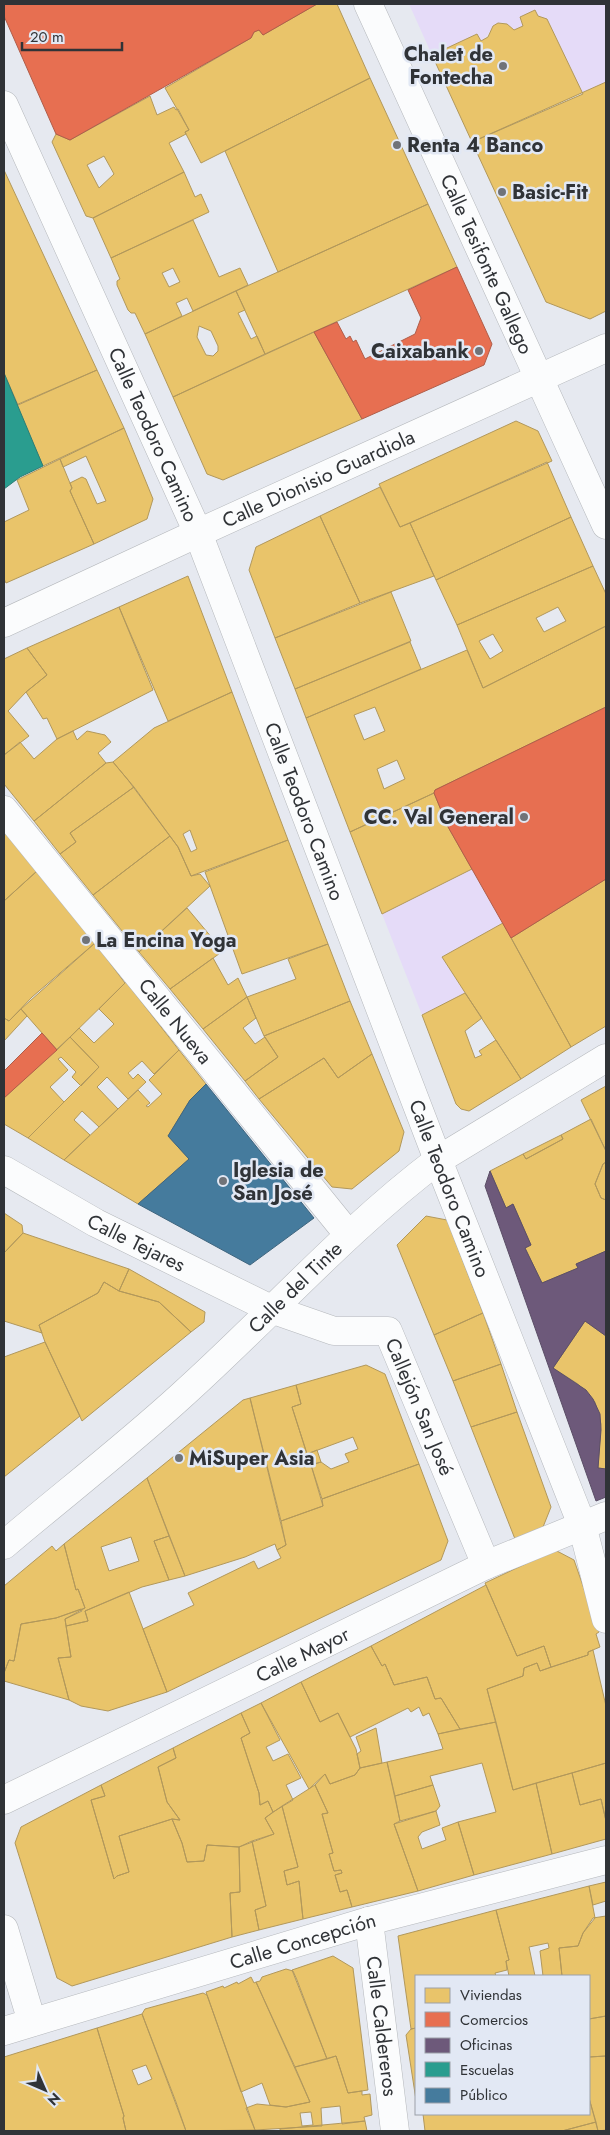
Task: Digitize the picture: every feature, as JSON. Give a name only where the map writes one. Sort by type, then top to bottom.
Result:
[{"type":"street","name":"Calle Tesifonte Gallego","points":[[368,4],[541,378],[606,525]]},
{"type":"street","name":"Calle Teodoro Camino","points":[[4,105],[198,533],[438,1160],[594,1521],[606,1619]]},
{"type":"street","name":"Calle Dionisio Guardiola","points":[[4,623],[606,348]]},
{"type":"street","name":"Calle Nueva","points":[[4,810],[348,1234]]},
{"type":"street","name":"Calle del Tinte","points":[[4,1545],[181,1396],[348,1234],[438,1160],[606,1058]]},
{"type":"street","name":"Calle Tejares","points":[[4,1170],[96,1223],[271,1310]]},
{"type":"street","name":"Callejón San José","points":[[271,1310],[334,1331],[388,1331],[486,1565]]},
{"type":"street","name":"Calle Mayor","points":[[4,1800],[486,1565],[594,1521]]},
{"type":"street","name":"Calle Concepción","points":[[4,2031],[369,1921],[606,1860]]},
{"type":"street","name":"Calle Caldereros","points":[[369,1921],[395,2131]]},
{"type":"street","points":[[4,1929],[32,2022]]},
{"type":"shaded area","points":[[409,4],[606,4],[606,82],[583,94],[547,19],[538,16],[535,10],[520,17],[523,26],[514,30],[508,24],[499,23],[481,41],[477,34],[432,55]]},
{"type":"shaded area","points":[[472,869],[503,923],[442,957],[465,993],[422,1015],[382,914]]},
{"type":"building: Viviendas","points":[[317,4],[337,4],[370,78],[201,163],[185,132],[189,130],[165,88],[251,38],[254,32],[259,30],[263,35]]},
{"type":"building: Viviendas","name":"Chalet de Fontecha","points":[[535,10],[538,16],[547,19],[583,94],[472,142],[432,55],[477,34],[481,41],[488,37],[493,26],[498,23],[507,24],[514,30],[523,26],[520,17]]},
{"type":"building: Viviendas","points":[[370,78],[428,204],[278,272],[225,151]]},
{"type":"building: Viviendas","points":[[606,82],[606,311],[590,319],[546,302],[472,142]]},
{"type":"building: Viviendas","points":[[150,96],[157,115],[174,107],[176,110],[178,109],[189,130],[185,132],[186,134],[169,143],[184,172],[93,218],[86,216],[52,142],[56,134],[70,140]],"holes":[[[104,156],[114,174],[99,188],[87,165]]]},
{"type":"building: Viviendas","points":[[4,170],[97,370],[18,405],[4,373]]},
{"type":"building: Viviendas","points":[[184,172],[195,197],[201,194],[209,212],[111,258],[93,218]]},
{"type":"building: Viviendas","points":[[428,204],[457,267],[265,354],[236,291]]},
{"type":"building: Viviendas","points":[[193,220],[219,277],[240,268],[248,285],[193,311],[187,298],[176,303],[182,316],[145,334],[135,313],[131,313],[128,310],[117,285],[117,281],[120,279],[111,258]],"holes":[[[173,268],[180,282],[169,287],[162,273]]]},
{"type":"building: Viviendas","points":[[236,291],[245,310],[238,313],[251,339],[257,336],[265,354],[173,397],[145,334]],"holes":[[[199,326],[211,331],[218,346],[218,351],[213,356],[206,355],[197,337]]]},
{"type":"building: Viviendas","points":[[314,332],[362,419],[223,480],[207,474],[173,397]]},
{"type":"building: Viviendas","points":[[97,370],[124,428],[43,466],[16,405]]},
{"type":"building: Viviendas","points":[[516,421],[538,431],[552,461],[400,527],[379,484]]},
{"type":"building: Viviendas","points":[[124,428],[153,499],[147,519],[94,544],[70,491],[72,488],[70,483],[82,477],[86,479],[97,504],[106,501],[86,456],[63,467],[60,459]]},
{"type":"building: Viviendas","points":[[60,459],[72,488],[70,491],[94,544],[6,583],[4,579],[4,522],[29,510],[17,480]]},
{"type":"building: Viviendas","points":[[547,462],[571,517],[436,580],[410,523]]},
{"type":"building: Viviendas","points":[[380,487],[400,527],[410,523],[434,576],[360,603],[320,516]]},
{"type":"building: Viviendas","points":[[320,516],[360,603],[275,638],[249,570],[256,547]]},
{"type":"building: Viviendas","points":[[571,517],[593,566],[457,625],[436,580]]},
{"type":"building: Viviendas","points":[[593,566],[606,594],[606,626],[483,688],[457,625]],"holes":[[[558,607],[566,621],[544,632],[536,618]],[[493,634],[503,651],[490,659],[479,641]]]},
{"type":"building: Viviendas","points":[[188,576],[232,692],[168,721],[119,607]]},
{"type":"building: Viviendas","points":[[391,592],[411,641],[295,689],[275,638]]},
{"type":"building: Viviendas","points":[[119,607],[153,690],[57,739],[47,718],[43,719],[26,692],[47,675],[27,648]]},
{"type":"building: Viviendas","points":[[606,626],[606,707],[435,790],[434,793],[350,832],[306,718],[467,650],[483,688]],"holes":[[[375,707],[385,731],[364,740],[354,715]],[[397,760],[405,779],[384,789],[377,769]]]},
{"type":"building: Viviendas","points":[[410,642],[421,669],[306,718],[295,689]]},
{"type":"building: Viviendas","points":[[27,648],[47,675],[26,692],[8,711],[29,736],[4,755],[4,659]]},
{"type":"building: Viviendas","points":[[232,692],[288,840],[191,876],[178,847],[113,762],[154,728]],"holes":[[[190,830],[197,849],[191,852],[183,834]]]},
{"type":"building: Viviendas","points":[[73,731],[77,740],[87,731],[105,735],[111,742],[98,753],[106,763],[34,821],[4,784],[4,755],[20,742],[34,759],[57,739]]},
{"type":"building: Viviendas","points":[[113,762],[134,787],[70,833],[76,842],[60,854],[34,821],[106,763]]},
{"type":"building: Viviendas","points":[[134,787],[170,836],[93,895],[60,854],[76,842],[70,833]]},
{"type":"building: Viviendas","points":[[434,793],[441,810],[439,811],[472,869],[382,914],[350,832]]},
{"type":"building: Viviendas","points":[[5,833],[37,871],[4,901],[4,835]]},
{"type":"building: Viviendas","points":[[170,836],[178,847],[191,876],[200,874],[210,886],[139,952],[93,895]]},
{"type":"building: Viviendas","points":[[288,840],[328,944],[242,974],[205,872]]},
{"type":"building: Viviendas","points":[[37,871],[95,943],[32,997],[9,1021],[4,1018],[4,901]]},
{"type":"building: Viviendas","points":[[606,879],[606,1026],[571,1047],[511,938]]},
{"type":"building: Viviendas","points":[[187,908],[223,951],[170,989],[139,952]]},
{"type":"building: Viviendas","points":[[503,923],[571,1047],[521,1079],[442,957]]},
{"type":"building: Viviendas","points":[[95,943],[125,983],[57,1050],[21,1009]]},
{"type":"building: Viviendas","points":[[328,944],[350,1001],[264,1036],[247,997],[296,979],[288,959]]},
{"type":"building: Viviendas","points":[[213,958],[228,985],[238,978],[247,997],[203,1029],[170,989]]},
{"type":"building: Viviendas","points":[[126,982],[179,1050],[154,1074],[142,1061],[128,1073],[133,1079],[138,1074],[146,1082],[128,1099],[107,1077],[97,1087],[118,1109],[99,1127],[82,1111],[74,1120],[90,1135],[64,1160],[28,1138],[99,1067],[70,1037],[79,1028],[94,1043],[114,1024],[99,1009]]},
{"type":"building: Viviendas","points":[[465,993],[482,1018],[465,1031],[475,1058],[482,1055],[479,1051],[496,1040],[521,1079],[469,1111],[461,1109],[456,1104],[422,1015]]},
{"type":"building: Viviendas","points":[[247,997],[256,1018],[243,1028],[255,1044],[265,1037],[278,1057],[245,1081],[203,1029]]},
{"type":"building: Viviendas","points":[[350,1001],[372,1054],[338,1078],[324,1058],[259,1099],[245,1081],[278,1057],[264,1036]]},
{"type":"building: Viviendas","points":[[21,1009],[27,1016],[4,1041],[4,1018],[9,1021]]},
{"type":"building: Viviendas","points":[[70,1037],[99,1067],[81,1086],[72,1077],[76,1072],[61,1057],[58,1059],[68,1070],[50,1087],[64,1102],[28,1138],[4,1124],[4,1098]]},
{"type":"building: Viviendas","points":[[179,1050],[206,1084],[190,1100],[168,1136],[189,1159],[138,1204],[64,1160],[138,1090],[150,1103],[146,1106],[148,1107],[162,1094],[149,1080]]},
{"type":"building: Viviendas","points":[[372,1054],[404,1132],[399,1151],[352,1189],[332,1187],[259,1099],[324,1058],[338,1078]]},
{"type":"building: Viviendas","points":[[606,1086],[606,1151],[581,1100]]},
{"type":"building: Viviendas","points":[[591,1119],[606,1151],[606,1162],[603,1164],[595,1184],[601,1198],[606,1200],[606,1251],[576,1264],[578,1268],[542,1283],[525,1248],[531,1245],[513,1204],[506,1208],[490,1171],[523,1154],[526,1159],[563,1139],[561,1135]]},
{"type":"building: Viviendas","points":[[561,1135],[563,1139],[526,1159],[523,1154]]},
{"type":"building: Viviendas","points":[[606,1162],[606,1200],[601,1198],[595,1184],[603,1164]]},
{"type":"building: Viviendas","points":[[4,1213],[22,1225],[23,1233],[4,1253]]},
{"type":"building: Viviendas","points":[[426,1216],[447,1220],[483,1313],[434,1335],[397,1245]]},
{"type":"building: Viviendas","points":[[23,1233],[129,1269],[119,1291],[104,1282],[98,1293],[39,1325],[42,1333],[4,1321],[4,1253]]},
{"type":"building: Viviendas","points":[[129,1269],[205,1312],[204,1322],[191,1332],[159,1302],[119,1291]]},
{"type":"building: Viviendas","points":[[104,1282],[119,1291],[159,1302],[191,1332],[82,1421],[39,1325],[98,1293]]},
{"type":"building: Viviendas","points":[[483,1313],[501,1364],[453,1381],[434,1335]]},
{"type":"building: Viviendas","points":[[585,1321],[606,1336],[606,1469],[598,1468],[601,1424],[595,1402],[578,1384],[553,1368]]},
{"type":"building: Viviendas","points":[[45,1342],[80,1416],[4,1477],[4,1357]]},
{"type":"building: Viviendas","points":[[501,1364],[517,1412],[471,1427],[453,1381]]},
{"type":"building: Viviendas","points":[[366,1365],[385,1374],[419,1464],[322,1499],[311,1465],[321,1462],[331,1469],[349,1462],[345,1454],[358,1449],[353,1437],[307,1454],[292,1407],[301,1404],[296,1385]]},
{"type":"building: Viviendas","points":[[296,1385],[301,1404],[292,1407],[307,1454],[317,1450],[321,1462],[311,1465],[323,1506],[281,1521],[250,1398]]},
{"type":"building: Viviendas","points":[[250,1398],[286,1545],[277,1550],[275,1544],[245,1557],[185,1576],[147,1478],[243,1400]]},
{"type":"building: Viviendas","points":[[517,1412],[551,1507],[543,1527],[515,1539],[471,1427]]},
{"type":"building: Viviendas","points":[[419,1464],[448,1541],[441,1560],[167,1692],[143,1629],[194,1605],[188,1593],[254,1561],[258,1569],[281,1558],[277,1550],[286,1545],[281,1521],[323,1506],[322,1499]]},
{"type":"building: Viviendas","points":[[147,1478],[169,1536],[154,1541],[169,1580],[142,1587],[85,1611],[88,1621],[66,1626],[65,1619],[85,1608],[78,1589],[76,1590],[64,1544]],"holes":[[[131,1537],[139,1561],[109,1571],[101,1547]]]},
{"type":"building: Viviendas","points":[[169,1536],[185,1576],[169,1580],[154,1541]]},
{"type":"building: Viviendas","points":[[64,1544],[76,1590],[78,1589],[85,1608],[56,1618],[21,1624],[14,1661],[9,1660],[4,1673],[4,1586],[52,1546],[56,1551]]},
{"type":"building: Viviendas","points":[[555,1550],[574,1560],[599,1632],[596,1634],[600,1647],[588,1652],[588,1655],[551,1667],[544,1646],[517,1656],[485,1583]]},
{"type":"building: Viviendas","points":[[486,1585],[517,1656],[544,1646],[551,1667],[540,1671],[537,1663],[524,1668],[523,1676],[487,1689],[496,1722],[460,1729],[441,1698],[435,1699],[427,1677],[394,1685],[385,1664],[382,1666],[371,1646]]},
{"type":"building: Viviendas","points":[[129,1592],[167,1692],[108,1711],[81,1706],[69,1700],[58,1658],[71,1657],[66,1626],[88,1621],[85,1611]]},
{"type":"building: Viviendas","points":[[81,1609],[82,1611],[65,1619],[71,1657],[58,1658],[69,1700],[4,1681],[4,1673],[9,1660],[14,1661],[21,1624],[56,1618]]},
{"type":"building: Viviendas","points":[[371,1646],[382,1666],[385,1664],[394,1685],[427,1677],[435,1699],[441,1698],[460,1729],[438,1734],[429,1713],[423,1716],[419,1707],[411,1712],[408,1708],[350,1737],[338,1713],[320,1722],[301,1682]]},
{"type":"building: Viviendas","points":[[593,1650],[606,1706],[606,1763],[513,1790],[487,1689],[523,1676],[524,1668],[537,1663],[540,1671],[588,1655],[588,1652]]},
{"type":"building: Viviendas","points":[[301,1682],[320,1722],[338,1713],[356,1749],[360,1768],[355,1775],[330,1784],[325,1774],[309,1789],[261,1703]]},
{"type":"building: Viviendas","points":[[261,1703],[280,1740],[266,1747],[273,1761],[288,1754],[301,1778],[286,1785],[293,1800],[273,1812],[268,1801],[260,1805],[259,1793],[241,1738],[250,1733],[241,1713]]},
{"type":"building: Viviendas","points":[[241,1713],[250,1733],[241,1738],[259,1793],[260,1805],[268,1801],[273,1812],[265,1818],[274,1834],[239,1847],[207,1845],[204,1861],[187,1862],[182,1843],[172,1819],[180,1820],[167,1802],[158,1767],[176,1758],[173,1748]]},
{"type":"building: Viviendas","points":[[496,1722],[513,1790],[536,1783],[552,1854],[474,1875],[458,1822],[496,1812],[482,1763],[430,1776],[433,1785],[395,1796],[387,1762],[443,1749],[438,1734]]},
{"type":"building: Viviendas","points":[[376,1728],[382,1763],[360,1768],[357,1754],[361,1751],[356,1737]]},
{"type":"building: Viviendas","points":[[173,1748],[176,1758],[158,1767],[167,1802],[180,1820],[172,1819],[119,1836],[129,1872],[114,1879],[91,1800],[105,1796],[101,1785]]},
{"type":"building: Viviendas","points":[[387,1762],[400,1821],[394,1824],[418,1891],[352,1907],[347,1890],[340,1892],[335,1875],[342,1873],[341,1870],[334,1871],[329,1854],[333,1853],[322,1814],[328,1813],[315,1785],[325,1774],[330,1784],[355,1775],[360,1768]]},
{"type":"building: Viviendas","points":[[606,1763],[606,1821],[601,1799],[580,1805],[572,1773]]},
{"type":"building: Viviendas","points":[[572,1773],[580,1805],[601,1799],[606,1821],[606,1839],[552,1854],[536,1783]]},
{"type":"building: Viviendas","points":[[101,1785],[105,1796],[91,1800],[114,1879],[129,1872],[119,1836],[172,1819],[182,1843],[187,1862],[204,1861],[207,1845],[239,1847],[240,1892],[230,1893],[232,1937],[72,1986],[57,1978],[15,1843],[21,1827]]},
{"type":"building: Viviendas","points":[[315,1785],[328,1813],[322,1814],[333,1853],[329,1854],[334,1871],[341,1870],[342,1873],[335,1875],[340,1892],[347,1890],[352,1907],[303,1919],[299,1881],[287,1885],[284,1871],[298,1867],[282,1806]]},
{"type":"building: Viviendas","points":[[433,1785],[440,1806],[436,1811],[400,1821],[395,1796]]},
{"type":"building: Viviendas","points":[[282,1806],[298,1867],[284,1871],[287,1885],[299,1881],[303,1919],[259,1930],[255,1910],[266,1906],[252,1841],[274,1834],[265,1818]]},
{"type":"building: Viviendas","points":[[436,1811],[440,1825],[422,1832],[418,1837],[422,1849],[446,1840],[442,1828],[458,1822],[474,1875],[418,1891],[394,1824]]},
{"type":"building: Viviendas","points":[[252,1841],[266,1906],[255,1910],[259,1930],[232,1937],[230,1893],[240,1892],[239,1847]]},
{"type":"building: Viviendas","points":[[606,1882],[606,1901],[593,1905],[589,1886]]},
{"type":"building: Viviendas","points":[[589,1886],[595,1918],[583,1933],[578,1946],[559,1948],[562,1975],[543,1975],[540,1951],[549,1948],[548,1943],[529,1947],[535,1975],[509,1975],[506,1961],[509,1960],[496,1910]]},
{"type":"building: Viviendas","points":[[496,1910],[509,1960],[506,1961],[507,1970],[495,1973],[496,1975],[415,1975],[415,2028],[411,2029],[398,1936]]},
{"type":"building: Viviendas","points":[[606,1916],[606,2016],[590,2019],[590,1975],[562,1975],[559,1948],[578,1946],[583,1933],[593,1918]]},
{"type":"building: Viviendas","points":[[333,1956],[353,1968],[368,2090],[348,2093],[336,2056],[327,2059],[292,1970]]},
{"type":"building: Viviendas","points":[[286,1969],[293,1971],[327,2059],[295,2067],[256,1982],[260,1981],[262,1977]]},
{"type":"building: Viviendas","points":[[251,1977],[254,1983],[256,1982],[310,2102],[286,2107],[270,2105],[262,2083],[241,2092],[206,1992],[223,1986],[224,1988],[237,1982],[238,1984]]},
{"type":"building: Viviendas","points":[[203,1993],[207,1995],[255,2130],[186,2131],[142,2014],[145,2009]]},
{"type":"building: Viviendas","points":[[142,2014],[186,2131],[126,2131],[124,2116],[97,2028]],"holes":[[[146,2065],[152,2079],[138,2085],[132,2070]]]},
{"type":"building: Viviendas","points":[[606,2016],[606,2056],[590,2057],[590,2019]]},
{"type":"building: Viviendas","points":[[97,2028],[124,2116],[126,2131],[4,2131],[4,2057]]},
{"type":"building: Viviendas","points":[[415,2028],[415,2094],[406,2035],[411,2029]]},
{"type":"building: Viviendas","points":[[336,2056],[348,2093],[362,2091],[362,2095],[370,2094],[372,2115],[364,2117],[365,2121],[342,2124],[340,2106],[321,2108],[322,2126],[255,2130],[246,2108],[257,2104],[286,2107],[310,2102],[295,2067]],"holes":[[[311,2112],[313,2125],[302,2126],[300,2113]]]},
{"type":"building: Viviendas","points":[[606,2056],[606,2130],[598,2131],[590,2102],[590,2057]]},
{"type":"building: Viviendas","points":[[590,2101],[596,2122],[562,2131],[425,2131],[423,2115],[590,2115]]},
{"type":"building: Viviendas","points":[[365,2121],[367,2131],[280,2131],[280,2129]]},
{"type":"building: Viviendas","points":[[596,2122],[598,2131],[562,2131]]},
{"type":"building: Comercios","points":[[4,4],[317,4],[263,35],[259,30],[254,32],[251,38],[70,140],[56,134],[4,16]]},
{"type":"building: Comercios","points":[[457,267],[492,344],[484,365],[362,419],[314,332],[337,322],[346,339],[350,336],[353,342],[356,340],[365,359],[415,334],[421,318],[408,290]]},
{"type":"building: Comercios","name":"CC. Val General","points":[[606,707],[606,879],[511,938],[439,811],[441,810],[434,793],[435,790]]},
{"type":"building: Comercios","points":[[42,1033],[57,1050],[4,1098],[4,1071]]},
{"type":"building: Oficinas","points":[[490,1171],[506,1208],[513,1204],[531,1245],[525,1248],[542,1283],[578,1268],[576,1264],[606,1251],[606,1336],[585,1321],[553,1368],[586,1390],[593,1399],[600,1414],[601,1430],[598,1468],[606,1469],[606,1497],[596,1501],[485,1186]]},
{"type":"building: Escuelas","points":[[4,373],[43,466],[20,477],[4,489]]},
{"type":"building: Público","name":"Iglesia de San José","points":[[206,1084],[314,1218],[250,1265],[138,1204],[189,1159],[168,1136],[190,1100]]},
{"type":"place","name":"Chalet de Fontecha","points":[[503,66]]},
{"type":"place","name":"Renta 4 Banco","points":[[397,145]]},
{"type":"place","name":"Basic-Fit","points":[[502,192]]},
{"type":"place","name":"Caixabank","points":[[479,351]]},
{"type":"place","name":"CC. Val General","points":[[524,817]]},
{"type":"place","name":"La Encina Yoga","points":[[86,940]]},
{"type":"place","name":"Iglesia de San José","points":[[223,1181]]},
{"type":"place","name":"MiSuper Asia","points":[[179,1458]]}]
